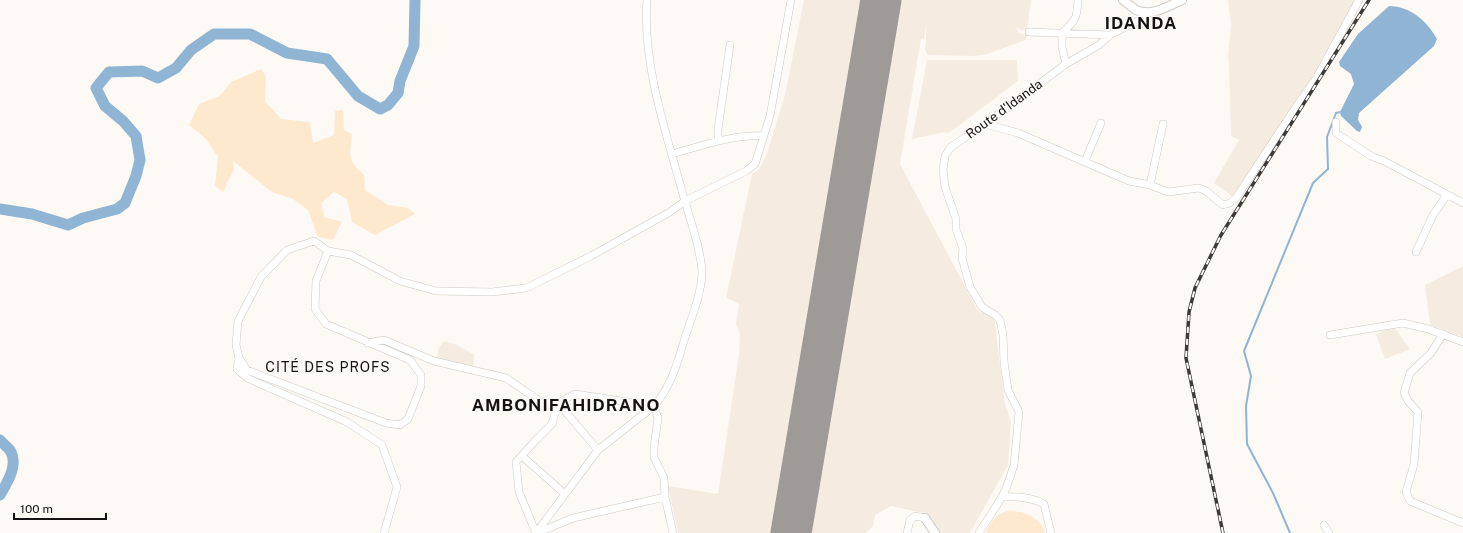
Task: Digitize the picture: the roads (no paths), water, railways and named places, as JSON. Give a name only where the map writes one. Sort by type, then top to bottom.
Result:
[{"type":"street","points":[[536,533],[598,450],[654,406],[661,398],[674,374],[698,298],[702,274],[698,249],[672,154],[651,68],[645,22],[647,0]]},
{"type":"street","points":[[328,251],[316,281],[315,309],[326,324],[410,360],[420,374],[421,386],[408,419],[400,425],[386,423],[247,370],[239,358],[236,345],[238,321],[261,277],[287,250],[314,241],[328,251],[351,255],[400,281],[436,291],[492,292],[526,288],[591,256],[670,212],[685,201],[746,171],[755,164],[770,116],[791,0]]},
{"type":"street","points":[[1062,33],[1074,23],[1077,17],[1078,0]]},
{"type":"street","points":[[1123,0],[1136,10],[1146,13],[1160,10],[1182,0]]},
{"type":"street","points":[[986,124],[1018,133],[1129,181],[1168,192],[1199,188],[1206,191],[1223,204],[1230,203],[1236,198],[1317,77],[1359,0]]},
{"type":"street","name":"Route d'Idanda","points":[[979,533],[1002,497],[1014,465],[1019,412],[1008,390],[1003,335],[1000,320],[982,307],[970,287],[962,258],[963,249],[956,229],[956,219],[946,188],[943,170],[945,156],[951,147],[986,124],[1066,64],[1099,45],[1110,35],[1141,19],[1146,13]]},
{"type":"street","points":[[1029,32],[1110,35]]},
{"type":"street","points":[[1062,33],[1062,48],[1066,64]]},
{"type":"street","points":[[718,141],[718,129],[730,45]]},
{"type":"street","points":[[1336,122],[1336,133],[1371,156],[1384,161],[1447,196],[1463,203]]},
{"type":"street","points":[[1085,161],[1101,123]]},
{"type":"street","points":[[1150,186],[1163,124]]},
{"type":"street","points":[[672,154],[718,141],[752,136],[764,136]]},
{"type":"street","points":[[1416,252],[1433,215],[1447,196]]},
{"type":"street","points":[[1330,335],[1403,323],[1443,334],[1463,342]]},
{"type":"street","points":[[1443,334],[1430,353],[1410,373],[1404,393],[1408,401],[1418,412],[1414,464],[1406,492],[1410,501],[1463,524]]},
{"type":"street","points":[[368,343],[384,340],[434,361],[506,378],[541,402],[558,403],[575,394],[654,406]]},
{"type":"street","points":[[239,358],[237,369],[247,378],[347,422],[382,445],[397,487],[384,533]]},
{"type":"street","points":[[558,403],[598,450]]},
{"type":"street","points":[[536,533],[518,492],[516,462],[552,424],[558,403]]},
{"type":"street","points":[[654,406],[658,418],[654,457],[664,478],[665,497],[673,533]]},
{"type":"street","points":[[522,456],[565,494]]},
{"type":"street","points":[[1002,497],[1012,496],[1036,500],[1044,504],[1051,533]]},
{"type":"street","points":[[536,533],[573,518],[665,497]]},
{"type":"street","points":[[907,533],[910,520],[915,516],[924,518],[935,533]]},
{"type":"street","points":[[1324,525],[1329,533]]},
{"type":"water","points":[[1389,6],[1404,9],[1417,16],[1428,26],[1437,39],[1434,46],[1359,113],[1358,120],[1362,127],[1360,132],[1341,116],[1340,112],[1354,84],[1351,74],[1340,66],[1339,62],[1358,34]]},
{"type":"waterway","points":[[0,209],[32,214],[68,225],[83,218],[117,209],[125,203],[136,176],[140,160],[136,136],[123,121],[105,106],[96,88],[109,72],[142,71],[158,78],[176,68],[191,50],[214,34],[250,34],[287,53],[327,59],[358,96],[380,109],[388,105],[398,93],[400,81],[414,46],[415,0]]},
{"type":"waterway","points":[[1290,533],[1273,493],[1247,444],[1246,406],[1251,376],[1244,351],[1313,183],[1328,169],[1327,137],[1336,113],[1340,112]]},
{"type":"waterway","points":[[0,440],[9,449],[13,457],[11,474],[0,495]]},
{"type":"railway","points":[[1223,533],[1186,358],[1189,312],[1195,288],[1221,235],[1369,0]]},
{"type":"district","name":"IDANDA","points":[[1141,23]]},
{"type":"district","name":"CITÉ DES PROFS","points":[[328,367]]},
{"type":"district","name":"AMBONIFAHIDRANO","points":[[566,405]]}]
